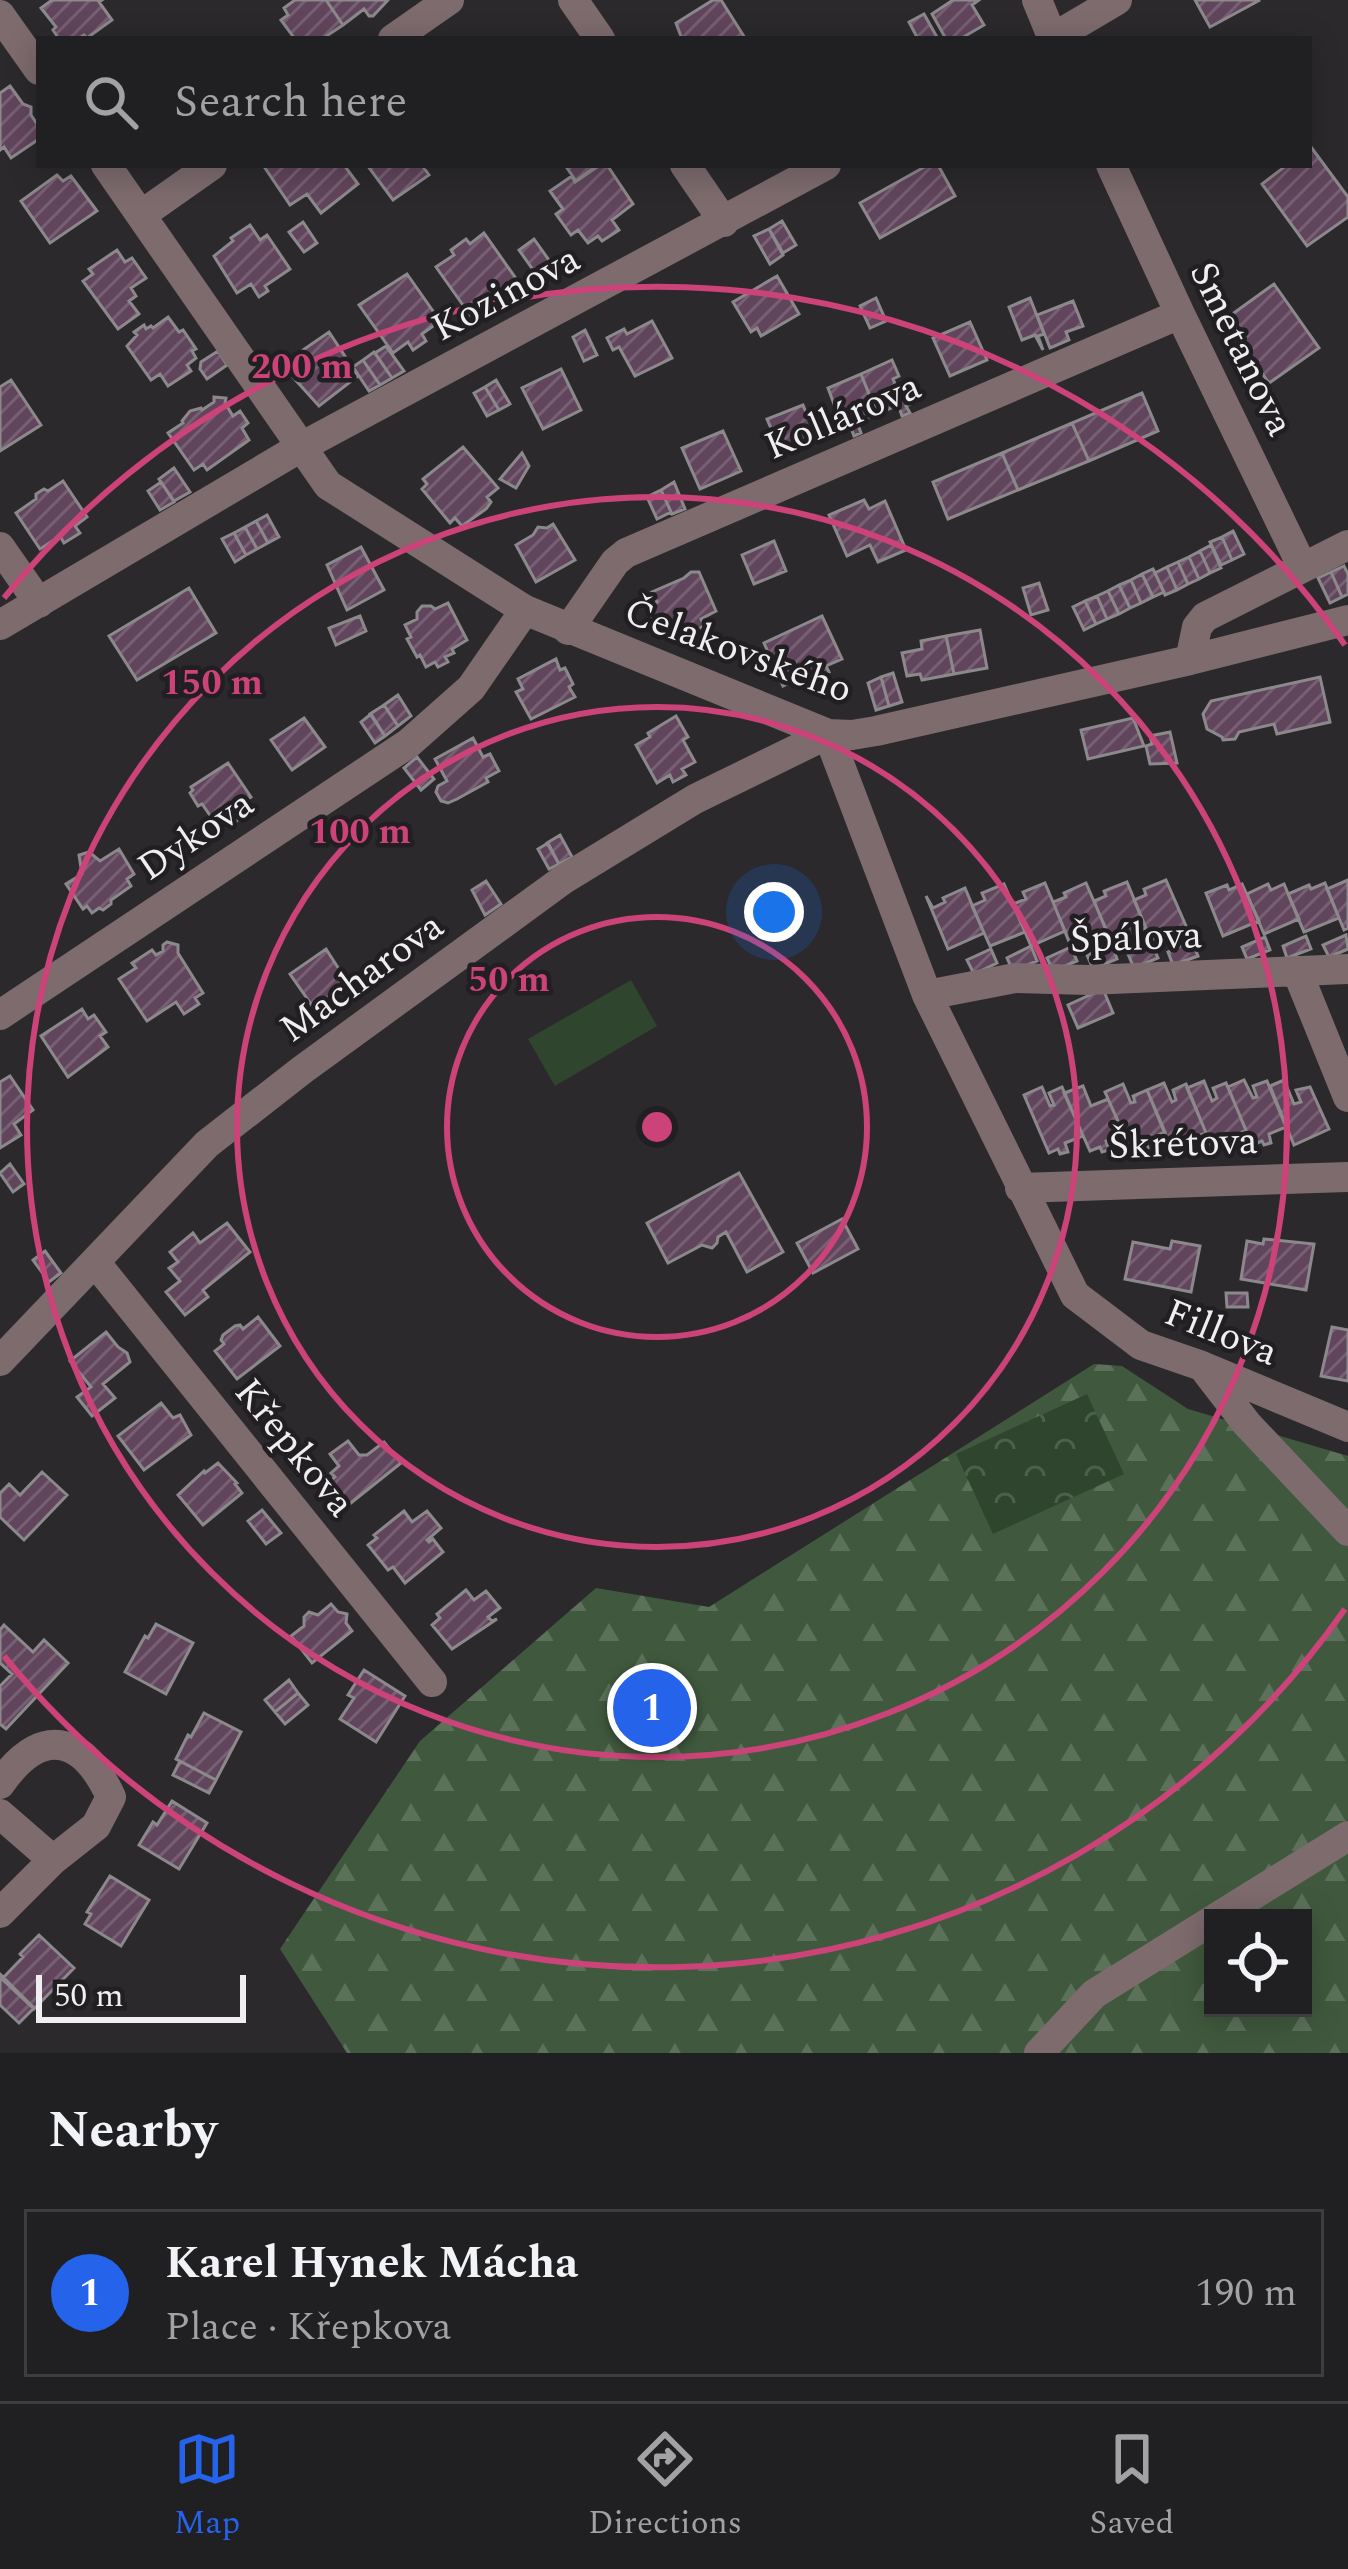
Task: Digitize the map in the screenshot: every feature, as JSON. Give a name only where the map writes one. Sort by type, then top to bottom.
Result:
[{"type":"street","points":[[397,36],[449,0]]},
{"type":"street","points":[[573,0],[598,36]]},
{"type":"street","points":[[1037,0],[1051,36]]},
{"type":"street","points":[[1057,36],[1117,0]]},
{"type":"street","points":[[0,15],[36,66]]},
{"type":"street","name":"Čelakovského","points":[[108,168],[328,485],[525,610],[828,734],[876,731],[1348,620]]},
{"type":"street","points":[[141,214],[208,168]]},
{"type":"street","points":[[688,168],[724,222]]},
{"type":"street","name":"Kozinova","points":[[0,626],[301,447],[821,168]]},
{"type":"street","name":"Smetanova","points":[[1112,168],[1302,566]]},
{"type":"street","name":"Kollárova","points":[[568,630],[626,553],[1180,314]]},
{"type":"street","points":[[1190,660],[1197,627],[1205,616],[1348,545]]},
{"type":"street","points":[[0,547],[39,603]]},
{"type":"street","name":"Dykova","points":[[0,1015],[409,743],[471,688],[525,610]]},
{"type":"street","points":[[828,734],[927,995],[1020,1188]]},
{"type":"street","name":"Macharova","points":[[0,1360],[207,1144],[302,1070],[564,879],[695,799],[828,734]]},
{"type":"street","name":"Špálova","points":[[927,995],[1015,978],[1088,980],[1348,969]]},
{"type":"street","points":[[1297,971],[1348,1096]]},
{"type":"street","name":"Škrétova","points":[[1020,1188],[1348,1177]]},
{"type":"street","name":"Fillova","points":[[1020,1188],[1075,1295],[1141,1345],[1348,1427]]},
{"type":"street","name":"Křepkova","points":[[95,1262],[432,1682]]},
{"type":"street","points":[[1202,1366],[1247,1424],[1348,1531]]},
{"type":"street","points":[[0,1784],[15,1762],[32,1749],[52,1743],[75,1750],[100,1775],[111,1797],[96,1826],[53,1860],[0,1913]]},
{"type":"street","points":[[0,1814],[53,1860]]},
{"type":"street","points":[[1231,1909],[1348,1836]]},
{"type":"street","points":[[1039,2053],[1094,1994],[1204,1926]]},
{"type":"green space","points":[[631,980],[657,1026],[555,1086],[528,1039]]},
{"type":"green space","points":[[1094,1364],[1122,1366],[1188,1409],[1348,1456],[1348,2053],[347,2053],[280,1949],[420,1741],[596,1588],[709,1607]]},
{"type":"green space","points":[[1087,1394],[1124,1474],[993,1534],[956,1454]]},
{"type":"building","points":[[52,0],[102,0],[112,20],[90,36],[57,36],[41,8]]},
{"type":"building","points":[[295,0],[326,0],[343,25],[326,36],[293,36],[281,20],[288,15],[284,8]]},
{"type":"building","points":[[326,0],[388,0],[373,16],[364,9],[343,25]]},
{"type":"building","points":[[713,0],[721,0],[744,36],[681,36],[676,23]]},
{"type":"building","points":[[953,0],[979,0],[972,5],[984,25],[965,36],[944,36],[932,14]]},
{"type":"building","points":[[1195,0],[1260,0],[1210,27]]},
{"type":"building","points":[[924,14],[936,36],[916,36],[909,22]]},
{"type":"building","points":[[10,86],[31,107],[36,122],[36,141],[11,158],[4,147],[0,150],[0,93]]},
{"type":"building","points":[[1312,148],[1348,197],[1348,217],[1307,246],[1262,184],[1283,168],[1312,168]]},
{"type":"building","points":[[265,168],[346,168],[358,184],[321,213],[307,194],[290,205]]},
{"type":"building","points":[[369,168],[424,168],[429,175],[393,200]]},
{"type":"building","points":[[567,168],[594,168],[576,181]]},
{"type":"building","points":[[596,168],[609,168],[633,204],[612,220],[619,230],[588,243],[578,230],[571,235],[556,214],[563,209],[550,191],[572,176],[575,182]]},
{"type":"building","points":[[923,168],[940,168],[955,196],[880,238],[860,203]]},
{"type":"building","points":[[57,175],[63,181],[71,176],[97,211],[50,243],[21,201]]},
{"type":"building","points":[[782,221],[796,245],[783,253],[769,229]]},
{"type":"building","points":[[303,222],[317,243],[304,252],[289,232]]},
{"type":"building","points":[[250,225],[260,240],[267,235],[290,269],[265,286],[268,291],[259,297],[251,284],[237,293],[214,256]]},
{"type":"building","points":[[769,229],[783,255],[770,264],[754,236]]},
{"type":"building","points":[[484,233],[517,280],[503,291],[506,297],[494,305],[491,300],[470,315],[436,267],[466,239],[470,244]]},
{"type":"building","points":[[534,239],[551,263],[536,274],[519,250]]},
{"type":"building","points":[[117,250],[125,262],[132,258],[146,278],[131,288],[136,296],[129,301],[139,314],[118,329],[83,281],[93,274],[89,269]]},
{"type":"building","points":[[407,274],[435,314],[431,317],[436,324],[422,334],[426,341],[413,350],[408,342],[393,353],[359,305]]},
{"type":"building","points":[[777,276],[799,314],[761,336],[757,328],[751,332],[733,302]]},
{"type":"building","points":[[1274,284],[1319,348],[1269,383],[1224,320]]},
{"type":"building","points":[[876,298],[886,321],[870,328],[860,306]]},
{"type":"building","points":[[1030,298],[1044,334],[1038,336],[1043,350],[1035,335],[1022,340],[1009,307]]},
{"type":"building","points":[[1073,301],[1083,326],[1066,332],[1069,340],[1050,348],[1037,315]]},
{"type":"building","points":[[168,317],[196,349],[192,351],[196,358],[187,365],[191,371],[168,386],[160,374],[151,380],[127,346],[137,335],[134,332],[144,325],[153,328]]},
{"type":"building","points":[[652,321],[672,358],[635,376],[619,347],[613,350],[607,338]]},
{"type":"building","points":[[970,322],[987,360],[950,376],[933,338]]},
{"type":"building","points":[[585,330],[597,355],[584,361],[573,337]]},
{"type":"building","points":[[329,332],[358,376],[319,406],[291,375],[294,370],[287,361]]},
{"type":"building","points":[[386,346],[404,371],[392,378],[375,353]]},
{"type":"building","points":[[218,351],[227,365],[207,379],[201,362]]},
{"type":"building","points":[[374,352],[392,378],[380,385],[363,360]]},
{"type":"building","points":[[363,360],[380,385],[369,391],[353,367]]},
{"type":"building","points":[[892,360],[899,393],[905,390],[911,404],[906,406],[910,413],[902,416],[898,405],[877,414],[861,374]]},
{"type":"building","points":[[561,369],[581,410],[543,429],[522,388]]},
{"type":"building","points":[[861,374],[877,414],[857,422],[861,433],[854,436],[851,428],[844,432],[839,418],[844,417],[828,388]]},
{"type":"building","points":[[11,380],[41,425],[0,451],[0,387]]},
{"type":"building","points":[[496,380],[510,404],[499,410],[485,387]]},
{"type":"building","points":[[485,387],[499,410],[487,416],[474,393]]},
{"type":"building","points":[[1142,393],[1158,431],[1089,461],[1072,423]]},
{"type":"building","points":[[214,397],[226,398],[233,416],[240,411],[248,423],[242,428],[249,440],[207,470],[203,464],[194,470],[168,433],[190,411],[214,402]]},
{"type":"building","points":[[803,405],[817,439],[782,454],[767,419]]},
{"type":"building","points":[[1072,423],[1089,461],[1018,490],[1002,453]]},
{"type":"building","points":[[723,431],[741,471],[700,489],[682,448]]},
{"type":"building","points":[[463,447],[498,488],[487,497],[491,502],[486,509],[462,526],[455,518],[450,523],[422,489],[427,484],[423,479]]},
{"type":"building","points":[[522,453],[529,466],[516,488],[500,479]]},
{"type":"building","points":[[1002,453],[1018,490],[948,519],[933,482]]},
{"type":"building","points":[[174,468],[190,492],[174,501],[159,479]]},
{"type":"building","points":[[63,481],[87,517],[75,526],[80,533],[64,543],[60,536],[40,549],[16,513],[36,499],[36,494]]},
{"type":"building","points":[[161,482],[174,502],[160,510],[148,491]]},
{"type":"building","points":[[674,482],[685,509],[672,514],[661,490]]},
{"type":"building","points":[[661,490],[671,512],[657,519],[647,497]]},
{"type":"building","points":[[864,500],[869,509],[885,501],[906,550],[878,562],[870,545],[847,556],[829,515]]},
{"type":"building","points":[[267,515],[279,537],[268,543],[256,521]]},
{"type":"building","points":[[256,521],[268,543],[257,549],[245,527]]},
{"type":"building","points":[[553,524],[575,560],[536,582],[516,545],[538,527]]},
{"type":"building","points":[[245,527],[257,549],[246,555],[234,533]]},
{"type":"building","points":[[1233,531],[1244,554],[1232,560],[1222,537]]},
{"type":"building","points":[[234,533],[246,555],[235,562],[222,539]]},
{"type":"building","points":[[1222,537],[1232,560],[1221,565],[1210,542]]},
{"type":"building","points":[[774,541],[786,571],[754,584],[742,555]]},
{"type":"building","points":[[1211,545],[1221,568],[1210,573],[1200,551]]},
{"type":"building","points":[[361,547],[384,590],[347,610],[327,565]]},
{"type":"building","points":[[1200,551],[1210,573],[1199,579],[1189,557]]},
{"type":"building","points":[[1189,557],[1199,579],[1188,584],[1178,562]]},
{"type":"building","points":[[1178,562],[1188,584],[1177,590],[1167,567]]},
{"type":"building","points":[[1344,566],[1348,594],[1342,597],[1331,572]]},
{"type":"building","points":[[1167,567],[1177,590],[1165,595],[1155,573]]},
{"type":"building","points":[[1153,569],[1164,592],[1153,597],[1142,574]]},
{"type":"building","points":[[699,572],[716,611],[701,619],[704,626],[689,633],[686,625],[671,633],[666,621],[656,626],[648,607],[657,602],[652,592]]},
{"type":"building","points":[[1331,572],[1342,597],[1330,603],[1318,578]]},
{"type":"building","points":[[1142,574],[1153,597],[1141,603],[1131,580]]},
{"type":"building","points":[[1131,580],[1141,603],[1130,608],[1119,585]]},
{"type":"building","points":[[1039,583],[1048,610],[1031,615],[1023,588]]},
{"type":"building","points":[[1119,585],[1130,608],[1119,614],[1108,591]]},
{"type":"building","points":[[189,588],[216,633],[137,680],[109,636]]},
{"type":"building","points":[[1108,591],[1119,614],[1107,619],[1097,596]]},
{"type":"building","points":[[1097,596],[1107,619],[1096,624],[1085,601]]},
{"type":"building","points":[[1085,601],[1096,624],[1084,630],[1073,607]]},
{"type":"building","points":[[448,603],[467,640],[445,657],[448,662],[426,667],[407,639],[411,637],[405,625],[417,619],[422,606],[435,609]]},
{"type":"building","points":[[360,616],[366,631],[336,645],[329,628]]},
{"type":"building","points":[[822,616],[842,659],[826,666],[829,672],[802,685],[798,679],[783,686],[764,643]]},
{"type":"building","points":[[980,630],[987,668],[954,674],[946,636]]},
{"type":"building","points":[[946,636],[954,674],[922,680],[920,674],[907,676],[902,653],[922,649],[921,641]]},
{"type":"building","points":[[556,659],[573,684],[569,687],[575,697],[531,719],[516,692],[523,689],[518,679]]},
{"type":"building","points":[[893,673],[902,702],[889,706],[881,677]]},
{"type":"building","points":[[881,677],[889,706],[876,710],[868,683]]},
{"type":"building","points":[[1320,677],[1330,722],[1277,734],[1274,724],[1223,740],[1207,729],[1203,714],[1211,701]]},
{"type":"building","points":[[398,695],[411,716],[398,726],[384,705]]},
{"type":"building","points":[[384,705],[398,726],[385,736],[370,714]]},
{"type":"building","points":[[371,714],[385,736],[375,743],[361,722]]},
{"type":"building","points":[[676,716],[695,762],[682,769],[686,775],[673,782],[670,775],[657,783],[636,745]]},
{"type":"building","points":[[304,718],[325,747],[292,770],[271,740]]},
{"type":"building","points":[[1133,718],[1144,746],[1088,759],[1081,730]]},
{"type":"building","points":[[1170,732],[1177,763],[1150,764],[1146,746],[1152,744],[1150,736]]},
{"type":"building","points":[[473,738],[483,757],[490,754],[499,771],[457,799],[441,801],[436,792],[447,781],[435,759]]},
{"type":"building","points":[[417,757],[434,779],[421,790],[404,768]]},
{"type":"building","points":[[228,763],[251,797],[238,805],[242,817],[235,822],[226,814],[214,821],[202,804],[198,806],[191,787]]},
{"type":"building","points":[[560,835],[572,857],[559,864],[547,843]]},
{"type":"building","points":[[548,843],[559,864],[549,869],[538,849]]},
{"type":"building","points":[[119,849],[134,874],[127,879],[131,886],[103,910],[83,909],[66,884],[82,874],[79,855],[89,852],[100,861]]},
{"type":"building","points":[[1166,880],[1186,926],[1151,940],[1134,900],[1146,895],[1144,889]]},
{"type":"building","points":[[1348,880],[1348,928],[1344,930],[1327,889]]},
{"type":"building","points":[[486,881],[501,904],[485,915],[472,890]]},
{"type":"building","points":[[1127,882],[1146,928],[1111,942],[1094,901],[1106,896],[1104,891]]},
{"type":"building","points":[[1045,883],[1065,931],[1031,946],[1013,904],[1026,899],[1023,892]]},
{"type":"building","points":[[1086,883],[1106,929],[1070,944],[1053,902]]},
{"type":"building","points":[[1325,883],[1339,918],[1304,932],[1288,894]]},
{"type":"building","points":[[1004,884],[1025,932],[990,946],[972,906],[985,900],[982,893]]},
{"type":"building","points":[[1242,884],[1259,921],[1223,936],[1206,893]]},
{"type":"building","points":[[1268,884],[1271,890],[1284,884],[1299,919],[1264,934],[1247,894]]},
{"type":"building","points":[[965,888],[984,933],[948,949],[926,896],[933,908]]},
{"type":"building","points":[[1346,935],[1348,949],[1329,957],[1323,945]]},
{"type":"building","points":[[1306,936],[1311,949],[1287,958],[1283,946]]},
{"type":"building","points":[[1265,937],[1270,950],[1247,959],[1242,947]]},
{"type":"building","points":[[1192,941],[1198,956],[1173,965],[1168,952]]},
{"type":"building","points":[[167,942],[178,945],[178,953],[203,993],[195,998],[199,1004],[184,1014],[176,1002],[147,1021],[119,979],[136,968],[132,963],[152,950],[156,955],[163,951]]},
{"type":"building","points":[[1152,944],[1158,958],[1134,968],[1128,954]]},
{"type":"building","points":[[1112,945],[1117,959],[1093,969],[1087,955]]},
{"type":"building","points":[[1031,946],[1037,961],[1013,971],[1007,958]]},
{"type":"building","points":[[1071,947],[1077,961],[1053,971],[1047,958]]},
{"type":"building","points":[[326,949],[348,983],[313,1007],[290,974]]},
{"type":"building","points":[[991,949],[997,963],[974,974],[967,960]]},
{"type":"building","points":[[1103,989],[1113,1013],[1078,1028],[1068,1005]]},
{"type":"building","points":[[82,1009],[88,1019],[94,1015],[106,1032],[100,1036],[108,1047],[68,1077],[41,1036]]},
{"type":"building","points":[[10,1076],[33,1110],[14,1124],[21,1135],[0,1148],[0,1082]]},
{"type":"building","points":[[1244,1080],[1253,1098],[1257,1097],[1253,1086],[1267,1081],[1286,1127],[1269,1134],[1271,1143],[1252,1145],[1228,1087]]},
{"type":"building","points":[[1284,1080],[1294,1104],[1301,1102],[1296,1090],[1310,1087],[1329,1129],[1294,1145],[1270,1086]]},
{"type":"building","points":[[1204,1081],[1212,1101],[1217,1098],[1213,1088],[1226,1083],[1246,1130],[1212,1147],[1187,1088]]},
{"type":"building","points":[[1164,1083],[1172,1102],[1176,1100],[1173,1090],[1186,1084],[1206,1133],[1172,1151],[1147,1090]]},
{"type":"building","points":[[1123,1084],[1131,1103],[1133,1096],[1147,1090],[1165,1132],[1146,1140],[1148,1148],[1142,1152],[1139,1147],[1131,1150],[1105,1092]]},
{"type":"building","points":[[1083,1086],[1091,1106],[1108,1099],[1123,1133],[1106,1141],[1109,1150],[1090,1151],[1064,1093]]},
{"type":"building","points":[[1042,1087],[1050,1106],[1054,1105],[1049,1093],[1062,1087],[1083,1136],[1065,1143],[1068,1152],[1049,1153],[1024,1095]]},
{"type":"building","points":[[10,1164],[24,1184],[13,1192],[0,1173]]},
{"type":"building","points":[[739,1173],[783,1252],[747,1272],[726,1232],[712,1248],[702,1245],[668,1263],[647,1223]]},
{"type":"building","points":[[842,1219],[858,1249],[813,1273],[797,1243]]},
{"type":"building","points":[[227,1223],[250,1252],[203,1290],[208,1297],[185,1315],[166,1292],[180,1281],[169,1268],[178,1262],[170,1252],[193,1233],[200,1243]]},
{"type":"building","points":[[1264,1239],[1314,1244],[1306,1290],[1241,1279],[1247,1241],[1263,1244]]},
{"type":"building","points":[[1172,1241],[1200,1246],[1191,1292],[1125,1279],[1133,1242],[1170,1249]]},
{"type":"building","points":[[45,1251],[61,1273],[49,1282],[33,1260]]},
{"type":"building","points":[[1226,1293],[1247,1293],[1248,1307],[1227,1307]]},
{"type":"building","points":[[258,1317],[280,1346],[237,1379],[215,1351],[224,1344],[223,1335],[235,1326],[243,1329]]},
{"type":"building","points":[[1332,1327],[1348,1330],[1348,1381],[1321,1376]]},
{"type":"building","points":[[106,1332],[130,1362],[103,1384],[115,1398],[92,1416],[77,1397],[91,1387],[70,1361]]},
{"type":"building","points":[[161,1403],[173,1418],[180,1415],[191,1435],[144,1470],[118,1436]]},
{"type":"building","points":[[348,1441],[359,1455],[367,1455],[384,1442],[401,1463],[342,1510],[324,1486],[339,1466],[330,1454]]},
{"type":"building","points":[[218,1463],[242,1493],[203,1525],[178,1495]]},
{"type":"building","points":[[42,1472],[67,1495],[24,1540],[0,1517],[0,1493],[9,1484],[20,1495]]},
{"type":"building","points":[[262,1510],[281,1533],[266,1544],[248,1521]]},
{"type":"building","points":[[404,1511],[412,1522],[427,1511],[441,1528],[427,1540],[433,1539],[443,1552],[405,1583],[368,1545]]},
{"type":"building","points":[[466,1590],[474,1600],[486,1591],[500,1608],[488,1617],[497,1619],[452,1649],[432,1625],[440,1618],[437,1614]]},
{"type":"building","points":[[331,1604],[347,1614],[352,1631],[312,1663],[291,1636],[304,1626],[309,1612],[318,1615]]},
{"type":"building","points":[[156,1624],[193,1643],[166,1694],[125,1672]]},
{"type":"building","points":[[4,1625],[33,1652],[44,1640],[68,1663],[6,1729],[0,1724],[0,1686],[12,1674],[0,1663]]},
{"type":"building","points":[[364,1670],[405,1696],[376,1742],[340,1719]]},
{"type":"building","points":[[289,1680],[298,1693],[275,1712],[265,1700]]},
{"type":"building","points":[[298,1693],[308,1705],[285,1724],[275,1712]]},
{"type":"building","points":[[204,1713],[241,1732],[216,1780],[176,1759]]},
{"type":"building","points":[[180,1761],[216,1780],[209,1793],[173,1775]]},
{"type":"building","points":[[172,1801],[207,1823],[179,1869],[139,1845]]},
{"type":"building","points":[[110,1876],[149,1900],[121,1946],[85,1924],[91,1914],[87,1912]]},
{"type":"building","points":[[39,1935],[74,1968],[34,2009],[2,1979]]},
{"type":"building","points":[[0,1974],[34,2008],[19,2023],[0,2005]]},
{"type":"place","name":"Karel Hynek Mácha","points":[[652,1708]]}]
